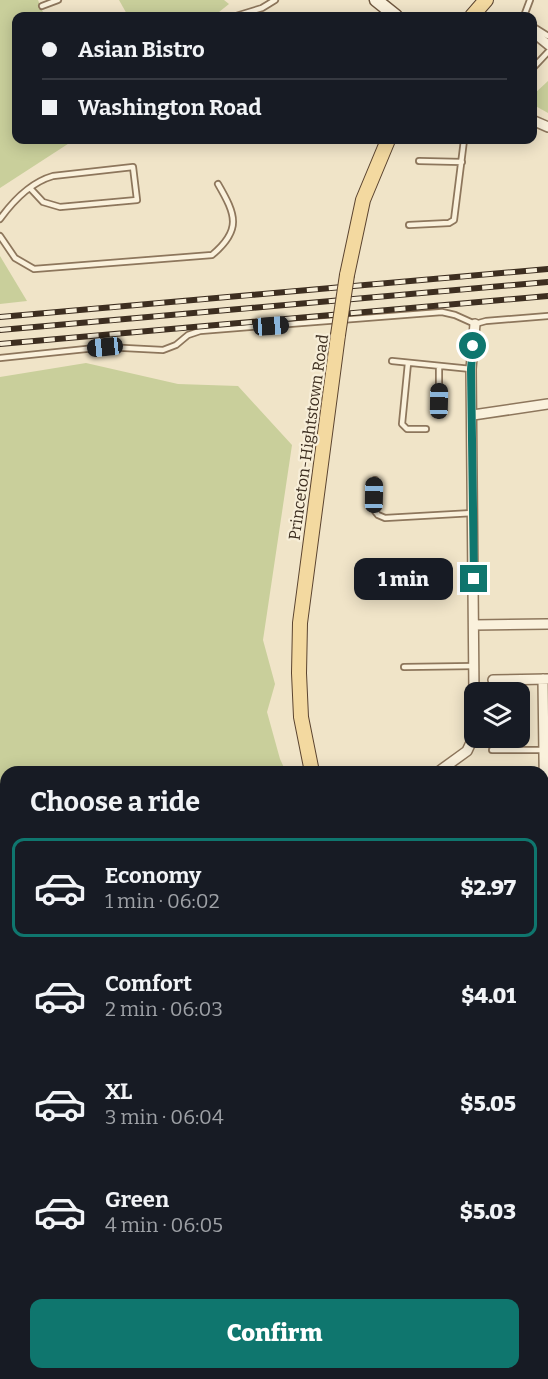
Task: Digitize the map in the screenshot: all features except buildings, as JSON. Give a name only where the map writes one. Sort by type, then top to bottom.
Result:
[{"type":"main road","points":[[476,12],[486,0]]},
{"type":"main road","name":"Princeton-Hightstown Road","points":[[311,766],[301,706],[300,623],[347,275],[363,200],[386,144]]},
{"type":"main road","name":"Princeton-Hightstown Road","points":[[306,744],[317,766]]},
{"type":"street","points":[[376,0],[391,12]]},
{"type":"street","points":[[474,682],[471,369],[475,324]]},
{"type":"street","points":[[473,415],[548,404]]},
{"type":"street","points":[[474,625],[548,624]]},
{"type":"street","points":[[493,680],[545,680],[544,766]]},
{"type":"street","points":[[446,766],[468,748]]},
{"type":"lane","points":[[42,6],[58,0]]},
{"type":"lane","points":[[248,12],[275,0]]},
{"type":"lane","points":[[537,64],[548,52]]},
{"type":"lane","points":[[409,225],[448,223],[454,220],[464,144]]},
{"type":"lane","points":[[419,161],[462,162]]},
{"type":"lane","points":[[0,219],[30,188],[42,179],[53,176],[133,166],[137,200],[60,207],[43,202],[30,188]]},
{"type":"lane","points":[[0,236],[15,258],[34,269],[212,255],[231,237],[234,225],[231,205],[218,184]]},
{"type":"lane","points":[[0,358],[105,347],[163,350],[176,345],[188,334],[200,331],[442,312],[475,324],[548,316]]},
{"type":"lane","points":[[392,361],[471,369]]},
{"type":"lane","points":[[408,363],[402,424],[407,429],[426,429]]},
{"type":"lane","points":[[439,367],[439,401]]},
{"type":"lane","points":[[375,480],[374,510],[385,518],[473,513]]},
{"type":"lane","points":[[404,667],[474,666]]},
{"type":"lane","points":[[492,750],[544,750]]},
{"type":"green space","points":[[0,0],[38,0],[43,12],[12,12],[12,144],[68,144],[0,188]]},
{"type":"green space","points":[[119,0],[224,0],[229,4],[219,12],[126,12]]},
{"type":"green space","points":[[548,81],[548,113],[537,107],[537,91]]},
{"type":"green space","points":[[0,256],[27,301],[0,304]]},
{"type":"green space","points":[[86,363],[178,384],[238,386],[292,445],[263,640],[275,684],[267,712],[283,766],[0,766],[0,377]]},
{"type":"railway","points":[[0,317],[548,269]]},
{"type":"railway","points":[[0,330],[548,282]]},
{"type":"railway","points":[[0,344],[548,296]]},
{"type":"route","points":[[473,346],[471,369],[474,579]]}]
